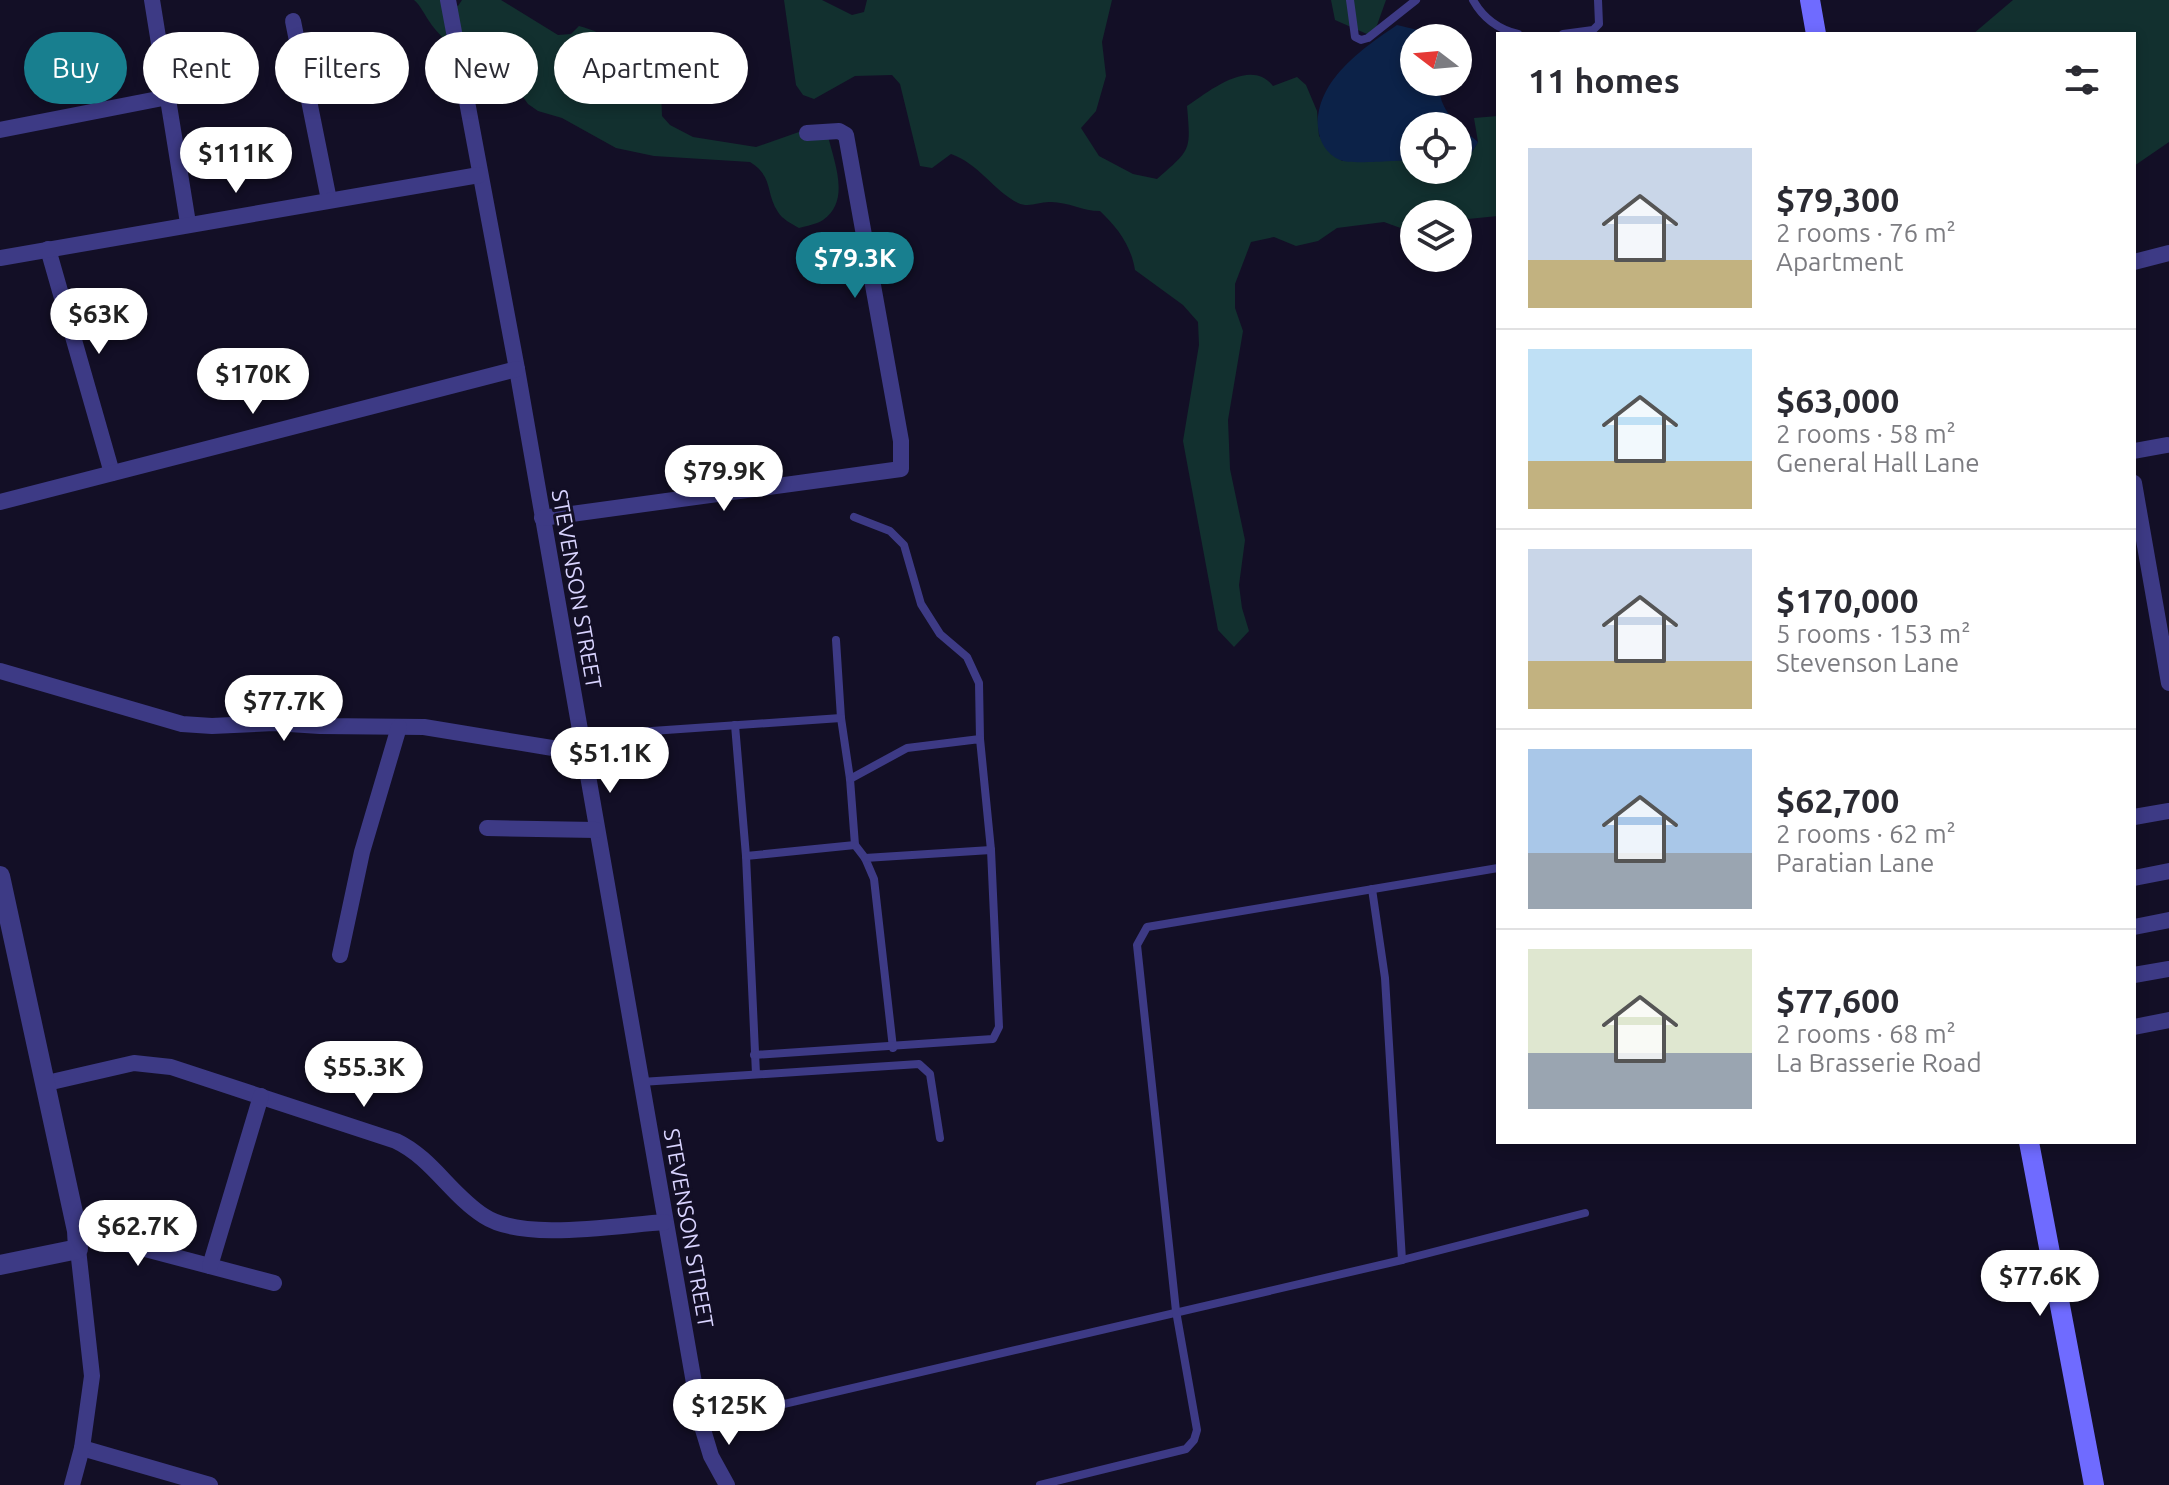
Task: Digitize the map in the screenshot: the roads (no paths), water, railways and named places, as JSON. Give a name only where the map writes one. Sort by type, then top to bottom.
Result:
[{"type":"main road","points":[[1810,0],[1816,32]]},
{"type":"main road","points":[[2029,1144],[2094,1485]]},
{"type":"street","points":[[152,0],[157,32]]},
{"type":"street","name":"STEVENSON STREET","points":[[448,0],[517,369],[701,1423],[711,1456],[727,1485]]},
{"type":"street","points":[[293,21],[329,200]]},
{"type":"street","points":[[0,130],[143,102]]},
{"type":"street","points":[[169,104],[188,223]]},
{"type":"street","points":[[542,518],[901,469],[901,441],[846,135],[839,131],[807,133]]},
{"type":"street","points":[[0,258],[479,175]]},
{"type":"street","points":[[48,249],[112,473]]},
{"type":"street","points":[[2136,261],[2169,253]]},
{"type":"street","points":[[0,502],[517,369]]},
{"type":"street","points":[[2136,451],[2167,445]]},
{"type":"street","points":[[2136,494],[2169,683]]},
{"type":"street","points":[[0,671],[182,724],[399,727],[467,732],[583,753]]},
{"type":"street","points":[[340,955],[362,852],[399,727]]},
{"type":"street","points":[[2136,817],[2169,811]]},
{"type":"street","points":[[487,828],[596,830]]},
{"type":"street","points":[[2136,878],[2169,871]]},
{"type":"street","points":[[0,876],[47,1083],[78,1240],[92,1376],[82,1448],[72,1485]]},
{"type":"street","points":[[2136,927],[2169,920]]},
{"type":"street","points":[[2136,975],[2169,969]]},
{"type":"street","points":[[2136,1027],[2169,1020]]},
{"type":"street","points":[[47,1083],[134,1063],[171,1067],[396,1141],[415,1150],[485,1217],[510,1227],[533,1230],[665,1222]]},
{"type":"street","points":[[210,1266],[261,1096]]},
{"type":"street","points":[[0,1265],[78,1240],[210,1266],[274,1283]]},
{"type":"street","points":[[82,1448],[210,1485]]},
{"type":"lane","points":[[1350,0],[1355,37],[1361,40],[1368,38],[1416,0]]},
{"type":"lane","points":[[1473,0],[1482,16],[1507,32]]},
{"type":"lane","points":[[1578,32],[1593,30],[1599,24],[1598,0]]},
{"type":"lane","points":[[754,1055],[993,1039],[999,1027],[979,683],[967,657],[940,634],[921,604],[904,545],[890,531],[854,517]]},
{"type":"lane","points":[[836,640],[855,845],[874,879],[893,1048]]},
{"type":"lane","points":[[579,736],[841,718]]},
{"type":"lane","points":[[735,725],[746,856],[756,1074]]},
{"type":"lane","points":[[850,779],[907,748],[980,739]]},
{"type":"lane","points":[[746,856],[855,845]]},
{"type":"lane","points":[[865,858],[991,850]]},
{"type":"lane","points":[[1040,1485],[1186,1449],[1194,1440],[1197,1430],[1176,1311],[1137,945],[1142,933],[1147,927],[1496,868]]},
{"type":"lane","points":[[1372,889],[1385,978],[1402,1260]]},
{"type":"lane","points":[[641,1082],[919,1064],[930,1074],[940,1138]]},
{"type":"lane","points":[[701,1423],[1402,1260],[1585,1213]]},
{"type":"water","points":[[1400,26],[1400,96],[1441,96],[1448,112],[1400,112],[1400,161],[1340,160],[1324,146],[1319,132],[1319,110],[1324,95],[1344,67],[1370,44]]},
{"type":"water","points":[[1472,137],[1478,142],[1472,152]]}]
